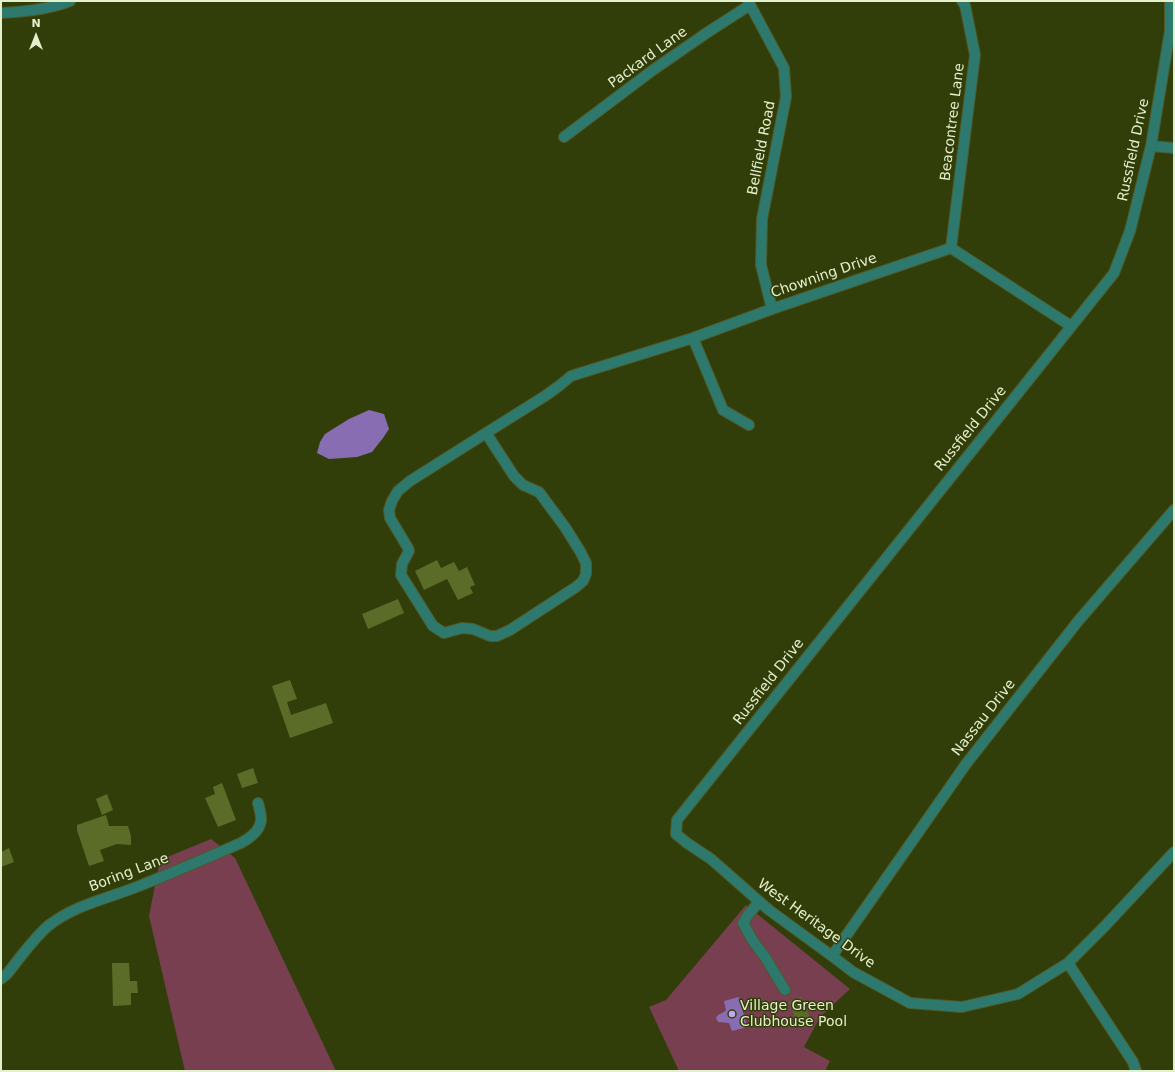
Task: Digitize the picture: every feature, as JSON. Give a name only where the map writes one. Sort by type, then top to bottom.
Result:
[{"type":"street","points":[[1,13],[27,11],[62,5],[70,1]]},
{"type":"street","name":"Beacontree Lane","points":[[951,248],[975,55],[962,1]]},
{"type":"street","name":"Russfield Drive","points":[[677,820],[1114,273],[1130,231],[1151,146],[1170,31],[1170,1]]},
{"type":"street","name":"Packard Lane","points":[[564,137],[653,70],[749,3]]},
{"type":"street","name":"Bellfield Road","points":[[749,3],[784,68],[786,97],[762,219],[761,265],[772,309]]},
{"type":"street","points":[[1151,146],[1174,148]]},
{"type":"street","points":[[951,248],[1071,326]]},
{"type":"street","name":"Chowning Drive","points":[[486,433],[559,386],[571,376],[693,338],[772,309],[951,248]]},
{"type":"street","points":[[693,338],[723,410],[749,425]]},
{"type":"street","points":[[486,433],[514,476],[522,485],[539,492],[565,527],[586,563],[586,574],[584,581],[576,587],[510,630],[497,636],[490,636],[473,629],[462,628],[444,633],[432,626],[401,575],[402,564],[409,551],[390,518],[389,510],[398,491],[410,480],[486,433]]},
{"type":"street","name":"Nassau Drive","points":[[832,956],[966,764],[1079,620],[1174,510]]},
{"type":"street","name":"Boring Lane","points":[[1,979],[33,941],[48,926],[67,913],[82,906],[134,888],[241,843],[250,837],[256,832],[260,825],[261,819],[258,802]]},
{"type":"street","name":"West Heritage Drive","points":[[677,820],[676,834],[711,859],[769,910],[853,972],[910,1003],[962,1007],[1018,994],[1068,963],[1135,895],[1174,852]]},
{"type":"street","points":[[760,902],[743,923],[784,990]]},
{"type":"street","points":[[1068,963],[1133,1062],[1136,1071]]},
{"type":"shaded area","points":[[369,410],[384,414],[389,429],[372,452],[357,457],[329,459],[317,453],[320,442],[325,434],[349,419]]},
{"type":"shaded area","points":[[211,839],[235,858],[336,1071],[185,1071],[149,916],[160,860]]},
{"type":"shaded area","points":[[746,905],[850,989],[820,1017],[804,1047],[830,1061],[825,1071],[679,1071],[649,1007],[666,1000]]},
{"type":"shaded area","name":"Village Green Clubhouse Pool","points":[[739,997],[747,1027],[732,1031],[729,1023],[718,1022],[716,1018],[726,1010],[724,1001]]},
{"type":"building","points":[[437,560],[441,568],[454,562],[459,571],[467,567],[475,585],[470,587],[473,593],[458,600],[447,579],[424,590],[415,571]]},
{"type":"building","points":[[398,599],[404,613],[368,629],[362,614]]},
{"type":"building","points":[[290,680],[297,699],[287,702],[291,715],[326,703],[333,723],[290,738],[272,686]]},
{"type":"building","points":[[253,768],[258,783],[242,788],[237,774]]},
{"type":"building","points":[[222,783],[236,820],[218,827],[205,798],[215,794],[213,787]]},
{"type":"building","points":[[107,794],[113,810],[102,815],[96,799]]},
{"type":"building","points":[[106,815],[109,826],[128,826],[131,836],[131,845],[117,844],[100,850],[104,861],[89,866],[77,830],[77,825]]},
{"type":"building","points":[[9,848],[14,862],[1,867],[1,852]]},
{"type":"building","points":[[112,963],[129,963],[130,981],[137,981],[138,993],[131,993],[131,1005],[113,1006]]},
{"type":"building","points":[[801,997],[810,1018],[797,1023],[789,1002]]},
{"type":"place","name":"Village Green Clubhouse Pool","points":[[732,1014]]}]
